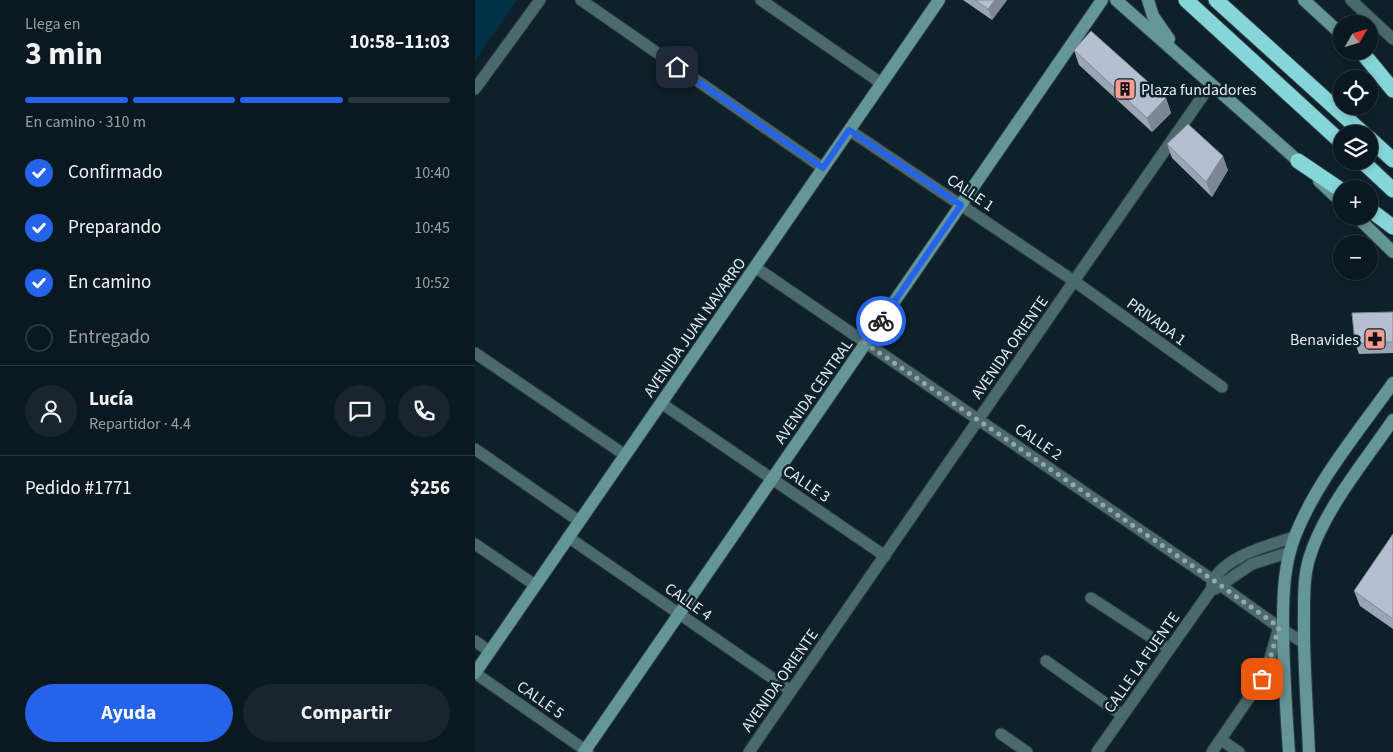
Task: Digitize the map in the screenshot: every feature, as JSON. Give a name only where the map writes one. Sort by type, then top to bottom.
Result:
[{"type":"highway","points":[[1187,0],[1333,135]]},
{"type":"highway","points":[[1216,0],[1354,125]]},
{"type":"highway","points":[[1368,60],[1393,90]]},
{"type":"highway","points":[[1378,146],[1393,160]]},
{"type":"highway","points":[[1298,161],[1333,185]]},
{"type":"highway","points":[[1371,170],[1393,190]]},
{"type":"highway","points":[[1378,216],[1393,227]]},
{"type":"main road","name":"AVENIDA CENTRAL","points":[[586,751],[1102,0]]},
{"type":"main road","points":[[1116,0],[1298,161],[1333,194]]},
{"type":"main road","points":[[1148,0],[1153,16],[1190,66]]},
{"type":"main road","points":[[1304,0],[1333,27]]},
{"type":"main road","name":"AVENIDA JUAN NAVARRO","points":[[475,673],[937,1]]},
{"type":"main road","points":[[1371,60],[1393,80]]},
{"type":"main road","points":[[1365,225],[1393,252]]},
{"type":"main road","points":[[1289,752],[1281,629],[1283,592],[1294,537],[1309,505],[1323,483],[1393,383]]},
{"type":"main road","points":[[1309,752],[1304,642],[1305,584],[1308,560],[1332,508],[1393,420]]},
{"type":"street","points":[[475,90],[539,0]]},
{"type":"street","points":[[581,0],[823,168]]},
{"type":"street","points":[[761,0],[881,83]]},
{"type":"street","points":[[1357,2],[1393,39]]},
{"type":"street","name":"AVENIDA ORIENTE","points":[[749,752],[1211,84]]},
{"type":"street","name":"CALLE 1","points":[[849,130],[1074,281]]},
{"type":"street","name":"CALLE 2","points":[[755,267],[1215,585],[1304,642]]},
{"type":"street","name":"PRIVADA 1","points":[[1074,281],[1222,387]]},
{"type":"street","points":[[475,353],[625,455]]},
{"type":"street","name":"CALLE 3","points":[[661,403],[885,556]]},
{"type":"street","points":[[475,449],[579,521]]},
{"type":"street","name":"CALLE 4","points":[[569,537],[791,691]]},
{"type":"street","name":"CALLE LA FUENTE","points":[[1097,752],[1228,566],[1240,557],[1255,550],[1294,537]]},
{"type":"street","points":[[475,544],[535,585]]},
{"type":"street","name":"CALLE LA FUENTE","points":[[1215,585],[1252,564],[1290,552]]},
{"type":"street","points":[[1091,598],[1169,649]]},
{"type":"street","points":[[1213,752],[1262,679],[1281,629]]},
{"type":"street","points":[[475,642],[489,651]]},
{"type":"street","points":[[1046,661],[1122,715]]},
{"type":"street","name":"CALLE 5","points":[[475,673],[586,751]]},
{"type":"street","points":[[1001,734],[1027,752]]},
{"type":"street","points":[[1221,740],[1239,752]]},
{"type":"shaded area","points":[[475,0],[517,0],[475,61]]},
{"type":"building","points":[[975,0],[995,0],[988,9]]},
{"type":"building","name":"Plaza fundadores","points":[[1091,31],[1166,98],[1147,118],[1074,50]]},
{"type":"building","points":[[1188,124],[1223,156],[1206,182],[1167,144]]},
{"type":"building","points":[[1393,312],[1393,342],[1355,343],[1352,313]]},
{"type":"building","points":[[1393,534],[1393,619],[1354,591]]},
{"type":"way so far","points":[[881,321],[865,343],[1279,627],[1268,666],[1262,679]]},
{"type":"place","name":"Plaza fundadores","points":[[1125,89]]},
{"type":"place","name":"Benavides","points":[[1375,339]]},
{"type":"route","points":[[677,67],[823,168],[849,130],[961,205],[881,321]]}]
